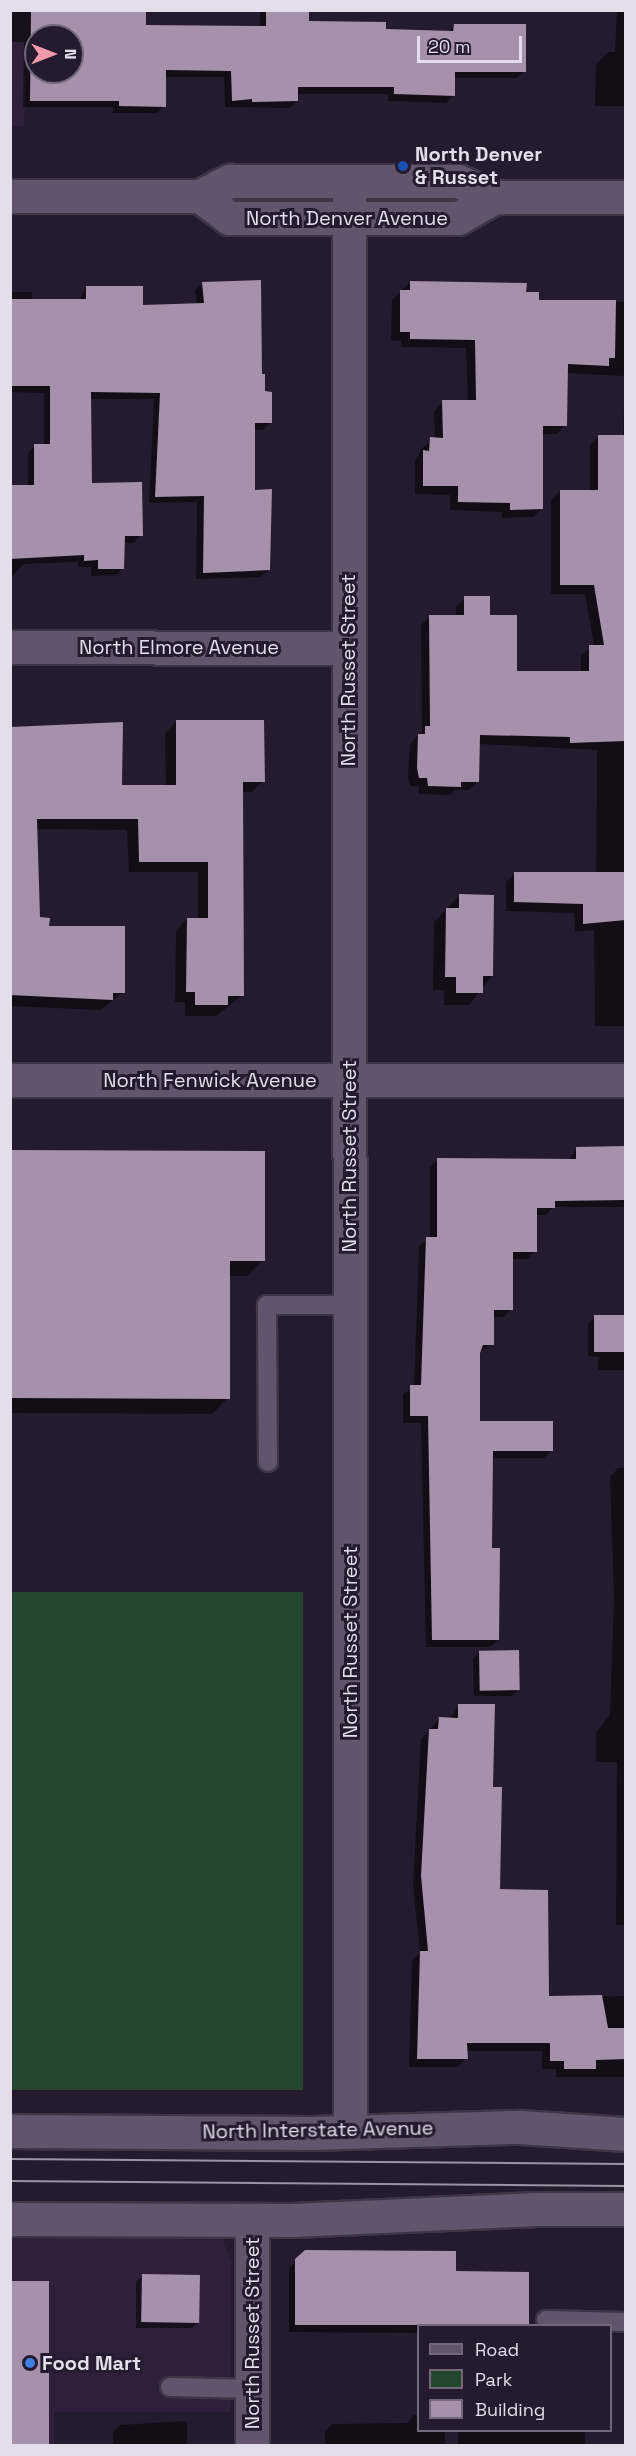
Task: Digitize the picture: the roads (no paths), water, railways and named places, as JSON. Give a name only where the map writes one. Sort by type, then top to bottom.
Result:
[{"type":"street","name":"North Denver Avenue","points":[[10,196],[200,196],[230,181],[458,181],[495,196],[626,196]]},
{"type":"street","name":"North Russet Street","points":[[349,181],[350,2131]]},
{"type":"street","name":"North Denver Avenue","points":[[200,196],[229,218],[458,218],[495,196]]},
{"type":"street","name":"North Elmore Avenue","points":[[10,647],[348,648]]},
{"type":"street","name":"North Fenwick Avenue","points":[[10,1080],[626,1080]]},
{"type":"street","name":"North Interstate Avenue","points":[[10,2132],[350,2131],[520,2127],[626,2134]]},
{"type":"street","points":[[10,2219],[252,2220],[532,2209],[626,2209]]},
{"type":"street","name":"North Russet Street","points":[[252,2220],[252,2445]]},
{"type":"lane","points":[[268,1462],[267,1305],[349,1305]]},
{"type":"lane","points":[[546,2320],[626,2322]]},
{"type":"lane","points":[[170,2387],[252,2389]]},
{"type":"tram line","points":[[10,2159],[626,2164]]},
{"type":"tram line","points":[[10,2181],[626,2186]]},
{"type":"place","name":"North Denver & Russet","points":[[403,166]]},
{"type":"place","name":"Food Mart","points":[[30,2363]]}]
